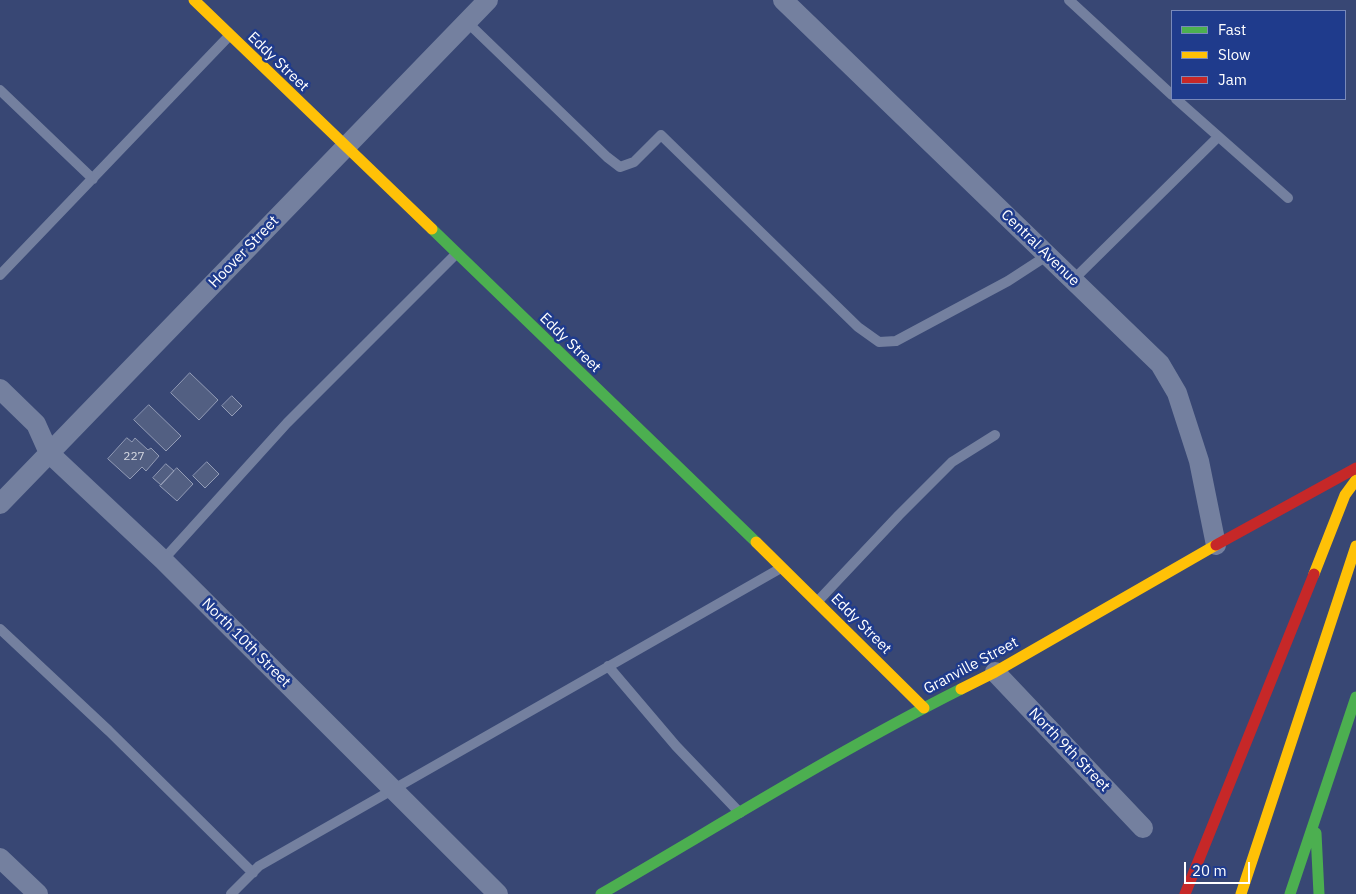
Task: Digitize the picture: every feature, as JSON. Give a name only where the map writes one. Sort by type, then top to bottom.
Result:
[{"type":"main road","name":"Eddy Street","points":[[194,0],[345,148],[782,567],[924,708]]},
{"type":"main road","name":"Granville Street","points":[[601,894],[924,708],[995,672],[1216,545],[1356,468]]},
{"type":"main road","points":[[1185,894],[1253,728],[1344,495],[1356,480]]},
{"type":"main road","points":[[1241,894],[1356,546]]},
{"type":"main road","points":[[1290,894],[1356,696]]},
{"type":"main road","points":[[1315,816],[1318,894]]},
{"type":"street","name":"Hoover Street","points":[[0,504],[488,0]]},
{"type":"street","name":"Central Avenue","points":[[783,0],[1160,364],[1177,393],[1200,461],[1216,545]]},
{"type":"street","name":"North 10th Street","points":[[0,389],[36,424],[49,453],[163,560],[498,894]]},
{"type":"street","name":"North 9th Street","points":[[995,672],[1143,828]]},
{"type":"street","points":[[0,858],[38,894]]},
{"type":"lane","points":[[1069,0],[1171,94]]},
{"type":"lane","points":[[467,22],[620,168],[634,162],[661,135],[858,326],[879,342],[896,341],[1008,281],[1048,256]]},
{"type":"lane","points":[[0,275],[230,35]]},
{"type":"lane","points":[[0,90],[93,179]]},
{"type":"lane","points":[[1177,100],[1288,198]]},
{"type":"lane","points":[[1073,280],[1218,137]]},
{"type":"lane","points":[[163,560],[287,423],[456,254]]},
{"type":"lane","points":[[818,602],[893,521],[952,462],[995,435]]},
{"type":"lane","points":[[231,894],[260,866],[782,567]]},
{"type":"lane","points":[[0,629],[109,731],[253,873]]},
{"type":"lane","points":[[608,666],[676,746],[740,814]]},
{"type":"building","points":[[190,373],[218,400],[199,420],[171,393]]},
{"type":"building","points":[[232,396],[242,406],[232,416],[222,406]]},
{"type":"building","points":[[149,405],[181,436],[166,451],[134,420]]},
{"type":"building","points":[[127,438],[132,442],[135,438],[148,450],[151,448],[159,456],[146,471],[142,467],[130,479],[108,459]]},
{"type":"building","points":[[207,462],[219,474],[205,488],[193,476]]},
{"type":"building","points":[[166,464],[174,471],[161,485],[153,478]]},
{"type":"building","points":[[177,468],[193,484],[177,501],[160,486]]},
{"type":"traffic: fast","points":[[432,229],[756,542]]},
{"type":"traffic: fast","points":[[601,894],[824,763],[961,689]]},
{"type":"traffic: fast","points":[[1290,894],[1356,697]]},
{"type":"traffic: fast","points":[[1316,833],[1319,894]]},
{"type":"traffic: slow","points":[[194,0],[432,229]]},
{"type":"traffic: slow","points":[[1314,574],[1345,495],[1356,480]]},
{"type":"traffic: slow","points":[[756,542],[924,708]]},
{"type":"traffic: slow","points":[[961,689],[995,672],[1216,545]]},
{"type":"traffic: slow","points":[[1241,894],[1356,546]]},
{"type":"traffic: jam","points":[[1216,545],[1356,468]]},
{"type":"traffic: jam","points":[[1185,894],[1314,574]]}]
